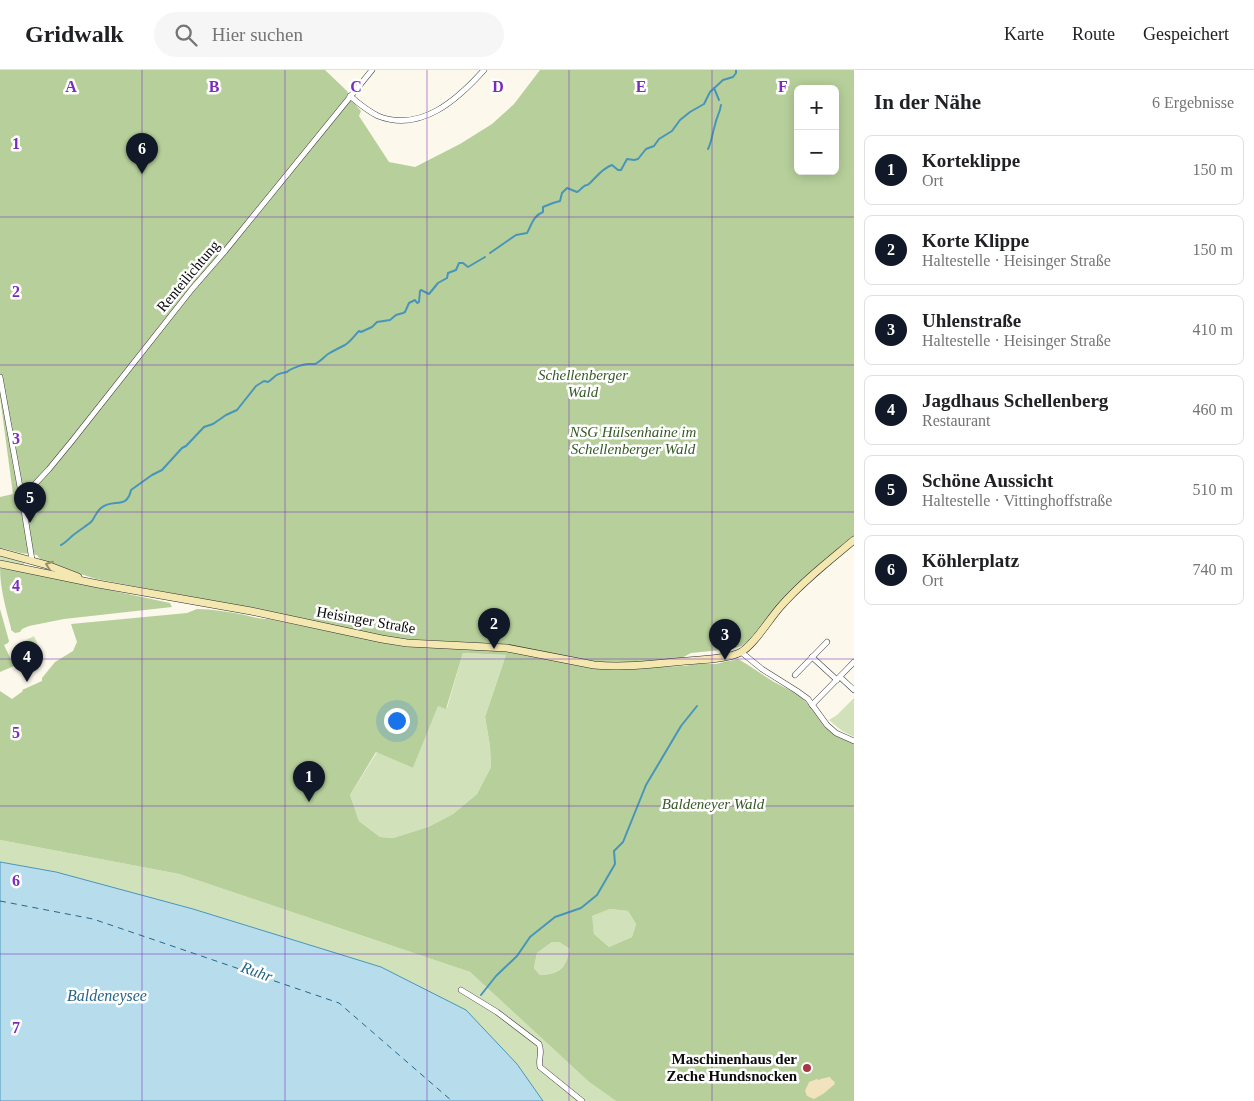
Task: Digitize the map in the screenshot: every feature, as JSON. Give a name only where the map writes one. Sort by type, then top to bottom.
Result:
[{"type":"main road","points":[[741,652],[750,645],[780,607],[798,589],[854,540]]},
{"type":"main road","name":"Heisinger Straße","points":[[0,552],[32,560],[98,584]]},
{"type":"main road","points":[[31,571],[32,560]]},
{"type":"main road","name":"Heisinger Straße","points":[[0,564],[98,584],[251,611],[394,642],[507,648],[579,663],[605,666],[632,666],[704,660],[741,652]]},
{"type":"street","name":"Renteilichtung","points":[[22,498],[72,441],[192,289],[372,70]]},
{"type":"street","points":[[350,96],[380,116],[400,120],[414,119],[436,112],[468,88],[484,70]]},
{"type":"street","points":[[0,377],[32,560]]},
{"type":"street","points":[[795,675],[827,642]]},
{"type":"street","points":[[741,652],[762,669],[802,694],[836,734],[854,741]]},
{"type":"street","points":[[812,657],[854,690]]},
{"type":"street","points":[[812,704],[854,662]]},
{"type":"street","points":[[461,990],[497,1012],[541,1046],[540,1066],[582,1101]]},
{"type":"green space","name":"Schellenberger Wald","points":[[0,70],[325,70],[347,91],[361,111],[359,116],[389,162],[415,167],[460,144],[492,124],[514,104],[540,70],[854,70],[854,537],[788,593],[742,646],[691,653],[680,659],[606,664],[509,645],[391,638],[230,604],[96,579],[47,563],[37,555],[0,549],[0,497],[13,494],[0,397]]},
{"type":"green space","points":[[0,555],[24,562],[25,566],[0,562]]},
{"type":"green space","points":[[0,568],[170,603],[172,607],[64,619],[29,626],[15,633],[11,630],[5,606]]},
{"type":"green space","points":[[0,609],[9,641],[4,645],[14,666],[0,672]]},
{"type":"green space","name":"Baldeneyer Wald","points":[[197,609],[221,611],[401,646],[510,651],[592,668],[716,664],[738,659],[774,682],[799,695],[828,729],[841,738],[854,743],[854,1101],[616,1101],[589,1082],[470,972],[179,874],[0,840],[0,691],[12,699],[22,690],[42,681],[42,678],[55,662],[73,651],[77,642],[71,624],[187,613]],"holes":[[[463,653],[506,655],[485,717],[490,746],[491,767],[477,794],[453,814],[428,827],[393,838],[380,837],[359,821],[350,795],[376,752],[413,768],[438,706],[446,709]],[[610,909],[628,911],[636,924],[632,937],[609,947],[594,934],[592,916]],[[552,942],[559,942],[570,949],[561,969],[553,973],[540,975],[534,968],[537,953]]]},
{"type":"green space","points":[[34,636],[42,654],[26,662],[18,644]]},
{"type":"green space","points":[[463,653],[506,655],[485,717],[490,746],[491,767],[477,794],[453,814],[428,827],[393,838],[380,837],[359,821],[350,795],[377,752],[413,768],[438,705],[447,708]]},
{"type":"green space","points":[[854,698],[854,737],[842,731],[829,720],[837,715]]},
{"type":"green space","points":[[0,840],[179,874],[470,972],[589,1082],[616,1101],[543,1101],[517,1064],[56,872],[0,862]]},
{"type":"green space","points":[[610,909],[628,911],[636,924],[632,937],[609,947],[594,934],[591,916]]},
{"type":"green space","points":[[552,942],[559,942],[570,949],[568,956],[561,969],[540,975],[534,968],[537,953]]},
{"type":"sand","points":[[830,1077],[835,1084],[823,1094],[814,1099],[807,1096],[805,1091],[809,1082]]},
{"type":"water","name":"Baldeneysee","points":[[0,862],[56,872],[193,909],[381,967],[466,1010],[517,1064],[543,1101],[0,1101]]},
{"type":"waterway","points":[[490,253],[516,235],[527,233],[535,218],[543,212],[543,207],[560,201],[562,193],[567,188],[577,192],[609,166],[612,165],[621,170],[627,159],[638,159],[646,149],[654,146],[659,139],[672,131],[680,120],[704,104],[710,92],[723,80],[733,77],[736,70]]},
{"type":"waterway","points":[[714,88],[719,100]]},
{"type":"waterway","points":[[708,149],[721,105]]},
{"type":"waterway","points":[[61,545],[92,521],[101,508],[126,500],[131,490],[162,470],[204,427],[237,410],[256,386],[264,381],[268,382],[278,374],[291,369],[317,363],[347,343],[359,331],[361,332],[372,327],[377,322],[390,320],[396,315],[405,312],[409,303],[415,300],[417,303],[419,302],[421,290],[429,294],[438,283],[447,278],[448,273],[456,270],[459,263],[463,263],[468,267],[485,257]]},
{"type":"waterway","points":[[481,995],[496,976],[517,956],[530,937],[555,917],[581,908],[597,895],[615,864],[614,851],[623,842],[646,785],[681,726],[697,706]]},
{"type":"ferry route","points":[[0,901],[93,919],[339,1003],[452,1101]]},
{"type":"place","name":"Köhlerplatz","points":[[142,174]]},
{"type":"place","name":"Schöne Aussicht","points":[[30,523]]},
{"type":"place","name":"Korte Klippe","points":[[494,649]]},
{"type":"place","name":"Uhlenstraße","points":[[725,660]]},
{"type":"place","name":"Jagdhaus Schellenberg","points":[[27,682]]},
{"type":"place","name":"Korteklippe","points":[[309,802]]},
{"type":"place","name":"Maschinenhaus der Zeche Hundsnocken","points":[[807,1068]]},
{"type":"park label","name":"NSG Hülsenhaine im Schellenberger Wald","points":[[633,440]]},
{"type":"water label","name":"Ruhr","points":[[257,971]]}]
